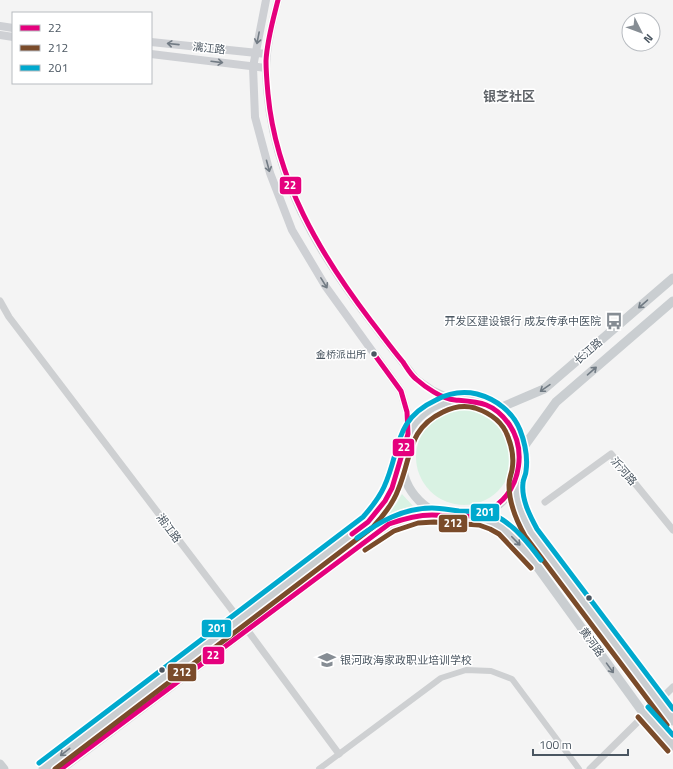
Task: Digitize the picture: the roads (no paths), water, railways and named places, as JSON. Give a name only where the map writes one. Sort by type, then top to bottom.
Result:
[{"type":"main road","points":[[43,769],[238,619],[368,522],[385,501],[392,488],[403,453],[408,434],[407,412],[401,391],[326,287],[292,230],[270,173],[254,117],[253,67],[266,0]]},
{"type":"main road","points":[[62,769],[389,524],[402,519],[426,515],[471,517],[488,511],[499,504],[510,492],[516,482],[519,472],[520,452],[514,432],[506,420],[495,410],[476,402],[453,400],[432,390],[416,379],[367,318],[319,249],[306,224],[284,170],[270,119],[266,68],[267,54],[278,0]]},
{"type":"main road","points":[[0,26],[12,28]]},
{"type":"main road","points":[[0,35],[12,37]]},
{"type":"main road","name":"漓江路","points":[[152,42],[267,54]]},
{"type":"main road","name":"漓江路","points":[[152,54],[266,68]]},
{"type":"main road","name":"长江路","points":[[495,410],[544,389],[673,278]]},
{"type":"main road","name":"长江路","points":[[520,452],[556,402],[673,301]]},
{"type":"main road","points":[[408,434],[423,414],[430,409],[453,400]]},
{"type":"main road","points":[[403,453],[403,467],[406,480],[416,497],[435,512],[447,516]]},
{"type":"main road","name":"黄河路","points":[[516,482],[518,508],[531,532],[657,702],[673,721]]},
{"type":"main road","name":"黄河路","points":[[471,517],[486,519],[498,525],[528,554],[644,714],[673,746]]},
{"type":"main road","points":[[0,764],[4,769]]},
{"type":"street","name":"湘江路","points":[[0,302],[9,317],[339,754]]},
{"type":"street","name":"沂河路","points":[[545,502],[611,454],[673,530]]},
{"type":"street","points":[[319,769],[441,678],[466,670],[491,671],[512,678],[579,769]]},
{"type":"street","points":[[590,769],[673,687]]},
{"type":"place","name":"开发区建设银行 成友传承中医院","points":[[614,321]]},
{"type":"place","name":"金桥派出所","points":[[374,354]]},
{"type":"place","name":"银河政海家政职业培训学校","points":[[327,660]]},
{"type":"district","name":"银芝社区","points":[[509,96]]}]
